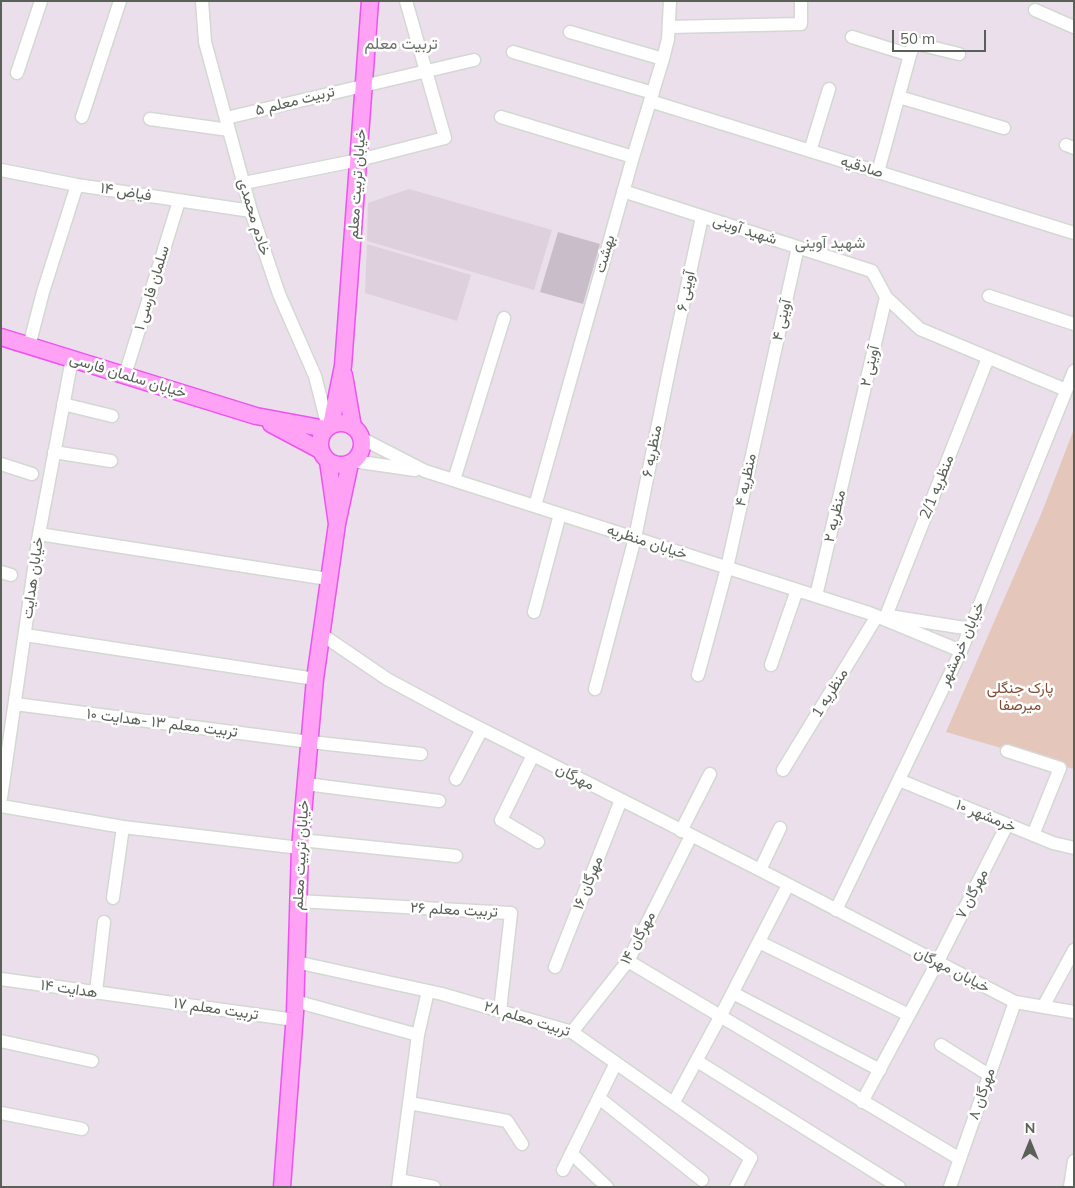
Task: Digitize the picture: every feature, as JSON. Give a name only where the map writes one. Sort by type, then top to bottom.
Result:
[{"type":"main road","name":"خیابان تربیت معلم","points":[[343,366],[370,1]]},
{"type":"main road","name":"خیابان سلمان فارسی","points":[[1,337],[256,416]]},
{"type":"main road","points":[[337,524],[320,437],[328,427],[343,366]]},
{"type":"main road","points":[[337,524],[351,462],[360,451],[343,366]]},
{"type":"main road","points":[[256,416],[328,427],[341,423],[357,432]]},
{"type":"main road","points":[[256,416],[340,465],[351,462]]},
{"type":"main road","name":"خیابان تربیت معلم","points":[[282,1187],[295,1020],[301,844],[315,679],[337,524]]},
{"type":"street","points":[[18,73],[41,1]]},
{"type":"street","points":[[82,117],[120,1]]},
{"type":"street","name":"خادم محمدی","points":[[202,1],[205,42],[251,211],[279,294],[315,376],[328,427]]},
{"type":"street","points":[[244,183],[358,160],[445,138],[406,1]]},
{"type":"street","name":"بهشت","points":[[534,506],[662,59],[669,27],[670,1]]},
{"type":"street","points":[[669,27],[801,24],[801,1]]},
{"type":"street","points":[[1035,10],[1074,27]]},
{"type":"street","points":[[570,32],[662,59]]},
{"type":"street","points":[[852,37],[910,55]]},
{"type":"street","points":[[878,172],[914,43],[959,54]]},
{"type":"street","name":"صادقیه","points":[[513,52],[810,151],[1074,233]]},
{"type":"street","name":"تربیت معلم ۵","points":[[227,124],[364,85],[474,60]]},
{"type":"street","points":[[810,151],[829,89]]},
{"type":"street","points":[[899,97],[1004,128]]},
{"type":"street","points":[[501,117],[633,157]]},
{"type":"street","points":[[150,118],[227,124]]},
{"type":"street","name":"فیاض ۱۴","points":[[1,170],[179,201],[251,211]]},
{"type":"street","points":[[29,346],[77,184]]},
{"type":"street","name":"شهید آوینی","points":[[623,191],[872,271],[886,297],[920,329],[1066,390]]},
{"type":"street","name":"سلمان فارسی ۱","points":[[125,375],[179,201]]},
{"type":"street","name":"آوینی ۶","points":[[670,365],[702,217]]},
{"type":"street","name":"آوینی ۴","points":[[765,393],[798,248]]},
{"type":"street","points":[[988,296],[1074,324]]},
{"type":"street","name":"آوینی ۲","points":[[854,435],[886,297]]},
{"type":"street","points":[[454,480],[504,318]]},
{"type":"street","name":"منظریه 2/1","points":[[877,615],[988,358]]},
{"type":"street","name":"خیابان هدایت","points":[[1,798],[7,718],[15,704],[39,534],[72,359]]},
{"type":"street","name":"منظریه ۶","points":[[595,689],[635,538],[670,365]]},
{"type":"street","name":"خیابان خرمشهر","points":[[836,910],[961,652],[1074,371]]},
{"type":"street","name":"منظریه ۴","points":[[698,675],[727,568],[765,393]]},
{"type":"street","points":[[63,404],[112,416]]},
{"type":"street","points":[[357,432],[425,471]]},
{"type":"street","name":"منظریه ۲","points":[[816,596],[854,435]]},
{"type":"street","points":[[54,452],[110,461]]},
{"type":"street","points":[[351,462],[425,471]]},
{"type":"street","points":[[1,464],[32,474]]},
{"type":"street","name":"خیابان منظریه","points":[[425,471],[877,615]]},
{"type":"street","points":[[534,612],[560,514]]},
{"type":"street","points":[[39,534],[328,579]]},
{"type":"street","points":[[771,665],[797,590]]},
{"type":"street","points":[[877,615],[970,628]]},
{"type":"street","points":[[877,615],[961,652]]},
{"type":"street","name":"منظریه 1","points":[[783,770],[877,615]]},
{"type":"street","name":"مهرگان","points":[[321,634],[387,679],[836,910]]},
{"type":"street","points":[[25,635],[315,679]]},
{"type":"street","name":"تربیت معلم ۱۳ -هدایت ۱۰","points":[[15,704],[310,742],[421,754]]},
{"type":"street","points":[[456,779],[482,729]]},
{"type":"street","points":[[1007,751],[1060,768],[1033,835]]},
{"type":"street","points":[[533,755],[501,820],[538,842]]},
{"type":"street","name":"مهرگان ۱۴","points":[[572,1032],[628,961],[686,833],[710,774]]},
{"type":"street","name":"خرمشهر ۱۰","points":[[899,780],[1053,843],[1074,848]]},
{"type":"street","points":[[306,784],[439,801]]},
{"type":"street","name":"مهرگان ۱۶","points":[[555,967],[621,800]]},
{"type":"street","points":[[1,806],[123,827],[456,856]]},
{"type":"street","name":"مهرگان ۷","points":[[862,1102],[937,963],[1007,825]]},
{"type":"street","points":[[113,898],[123,827]]},
{"type":"street","points":[[760,870],[780,828]]},
{"type":"street","points":[[674,1102],[733,993],[788,885]]},
{"type":"street","name":"تربیت معلم ۲۶","points":[[298,902],[511,914],[500,1011]]},
{"type":"street","name":"خیابان مهرگان","points":[[836,910],[1015,1002],[1074,1012]]},
{"type":"street","points":[[96,992],[104,922]]},
{"type":"street","points":[[759,942],[909,1015]]},
{"type":"street","points":[[1043,1007],[1074,950]]},
{"type":"street","points":[[628,961],[960,1159]]},
{"type":"street","name":"تربیت معلم ۲۸","points":[[296,962],[428,991],[572,1032],[751,1158],[736,1187]]},
{"type":"street","name":"هدایت ۱۴","points":[[1,979],[137,998]]},
{"type":"street","points":[[428,991],[418,1035],[398,1183],[434,1187]]},
{"type":"street","points":[[733,993],[880,1070]]},
{"type":"street","name":"تربیت معلم ۱۷","points":[[137,998],[295,1020]]},
{"type":"street","points":[[295,1001],[418,1035]]},
{"type":"street","name":"مهرگان ۸","points":[[950,1187],[1015,1002]]},
{"type":"street","points":[[1,1040],[92,1061]]},
{"type":"street","points":[[941,1045],[988,1075]]},
{"type":"street","points":[[697,1061],[899,1187]]},
{"type":"street","points":[[563,1170],[616,1063]]},
{"type":"street","points":[[599,1098],[702,1180]]},
{"type":"street","points":[[409,1103],[507,1121],[522,1144]]},
{"type":"street","points":[[1,1113],[82,1129]]},
{"type":"street","points":[[571,1153],[607,1187]]},
{"type":"street","points":[[1070,1187],[1074,1161]]},
{"type":"shaded area","points":[[409,189],[552,230],[534,290],[367,241],[368,203]]},
{"type":"shaded area","points":[[367,244],[471,275],[457,321],[365,293]]},
{"type":"green space","name":"پارک جنگلی میرصفا","points":[[1074,429],[1074,769],[946,732],[1042,512]]},
{"type":"building","points":[[558,232],[600,244],[583,304],[540,292]]},
{"type":"district","name":"تربیت معلم","points":[[401,44]]},
{"type":"district","name":"شهید آوینی","points":[[830,243]]}]
